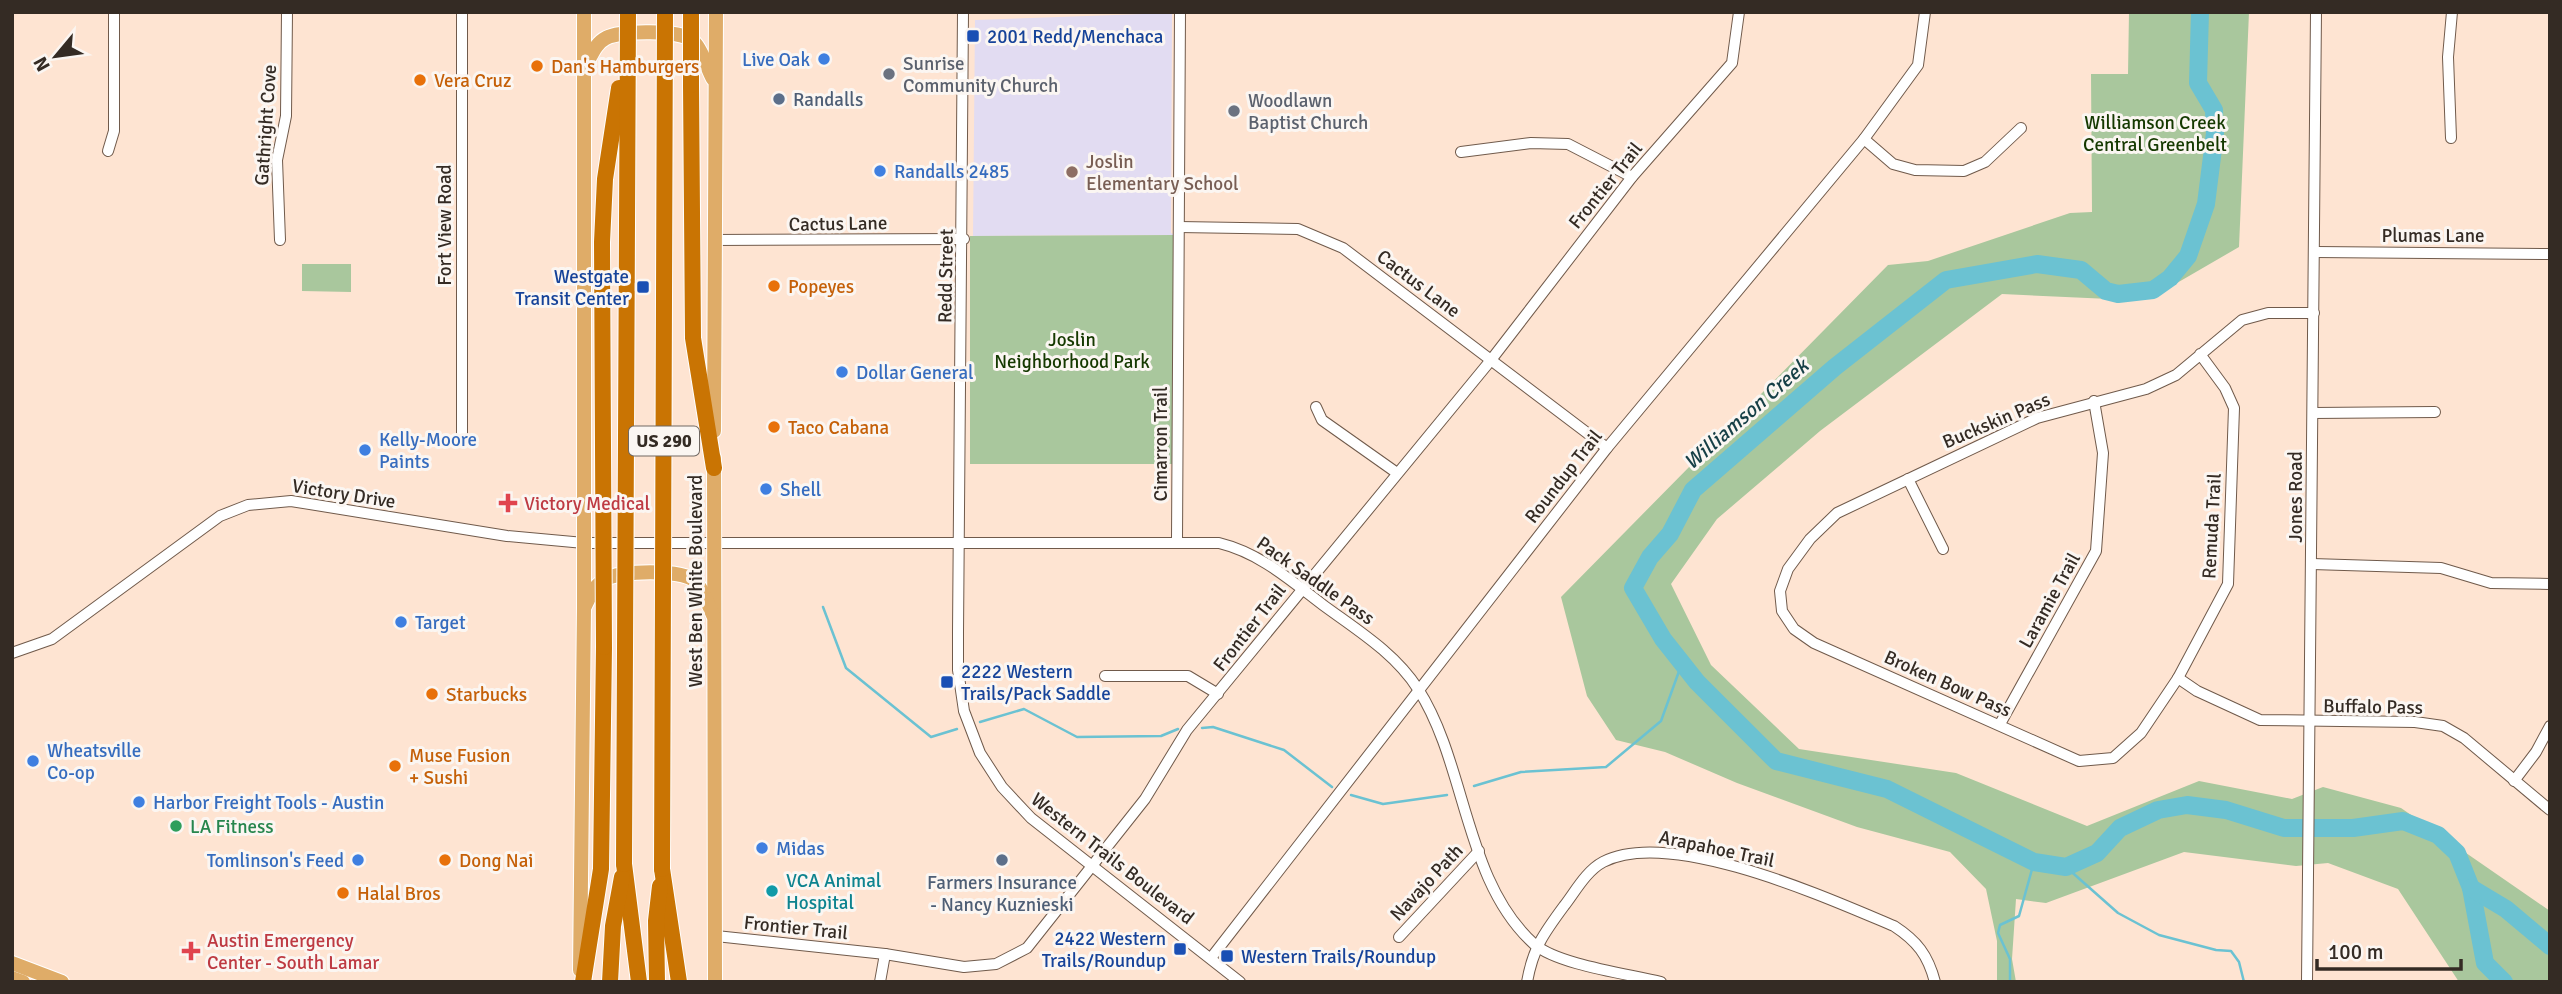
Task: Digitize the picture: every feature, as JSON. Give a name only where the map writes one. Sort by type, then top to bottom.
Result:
[{"type":"highway","name":"US 290","points":[[628,12],[624,864],[639,982]]},
{"type":"highway","name":"US 290","points":[[665,12],[663,869],[679,982]]},
{"type":"highway","points":[[691,12],[693,338],[714,468]]},
{"type":"highway","points":[[581,982],[601,869],[604,647],[602,242],[605,179],[628,37]]},
{"type":"highway","points":[[610,982],[613,926],[624,864]]},
{"type":"highway","points":[[656,982],[656,921],[663,869]]},
{"type":"main road","points":[[581,982],[584,12]]},
{"type":"main road","name":"West Ben White Boulevard","points":[[715,982],[713,240],[716,12]]},
{"type":"main road","points":[[584,68],[594,48],[606,38],[623,33],[680,34],[693,41],[715,84]]},
{"type":"main road","points":[[584,608],[594,588],[606,578],[622,573],[684,574],[700,588],[715,619]]},
{"type":"main road","points":[[12,963],[62,982]]},
{"type":"main road","points":[[12,978],[23,982]]},
{"type":"street","points":[[108,151],[114,131],[114,12]]},
{"type":"street","name":"Gathright Cove","points":[[280,240],[277,160],[286,117],[287,12]]},
{"type":"street","name":"Fort View Road","points":[[462,12],[462,438]]},
{"type":"street","name":"Redd Street","points":[[961,541],[963,12]]},
{"type":"street","name":"Cimarron Trail","points":[[1177,540],[1180,12]]},
{"type":"street","name":"Frontier Trail","points":[[716,936],[885,954],[964,967],[1006,961],[1036,940],[1153,787],[1178,742],[1491,360],[1632,177],[1732,62],[1739,12]]},
{"type":"street","name":"Roundup Trail","points":[[1211,958],[1607,448],[1864,139],[1918,65],[1925,12]]},
{"type":"street","name":"Jones Road","points":[[2307,982],[2316,252],[2316,12]]},
{"type":"street","points":[[2451,138],[2448,58],[2452,12]]},
{"type":"street","points":[[1864,139],[1893,164],[1915,170],[1964,171],[1985,162],[2021,128]]},
{"type":"street","points":[[1461,152],[1531,143],[1568,144],[1632,177]]},
{"type":"street","name":"Cactus Lane","points":[[1179,227],[1298,229],[1343,248],[1607,448]]},
{"type":"street","name":"Cactus Lane","points":[[713,240],[753,242],[964,239]]},
{"type":"street","name":"Plumas Lane","points":[[2316,252],[2550,254]]},
{"type":"street","name":"Buckskin Pass","points":[[1782,611],[1780,591],[1788,569],[1810,539],[1838,513],[2037,418],[2146,389],[2176,375],[2242,320],[2268,313],[2314,313]]},
{"type":"street","name":"Remuda Trail","points":[[2113,758],[2141,733],[2178,678],[2228,584],[2234,408],[2225,388],[2200,354]]},
{"type":"street","name":"Laramie Trail","points":[[2000,724],[2096,551],[2103,453],[2094,401]]},
{"type":"street","points":[[1316,407],[1322,420],[1397,473]]},
{"type":"street","points":[[2313,413],[2435,412]]},
{"type":"street","points":[[1908,479],[1943,548]]},
{"type":"street","name":"Victory Drive","points":[[12,653],[52,639],[220,516],[263,502],[292,501],[507,536],[584,543],[715,543]]},
{"type":"street","name":"Pack Saddle Pass","points":[[715,543],[1177,540],[1219,543],[1246,551],[1384,650],[1419,690],[1434,719],[1479,852],[1507,914],[1536,945],[1575,962],[1661,982]]},
{"type":"street","name":"Western Trails Boulevard","points":[[961,541],[958,670],[971,733],[991,772],[1012,799],[1240,982]]},
{"type":"street","points":[[2312,564],[2441,568],[2491,583],[2550,584]]},
{"type":"street","name":"Broken Bow Pass","points":[[1782,611],[1794,629],[1814,643],[2079,761],[2113,758]]},
{"type":"street","points":[[1105,676],[1188,676],[1218,694]]},
{"type":"street","name":"Buffalo Pass","points":[[2178,678],[2239,713],[2260,720],[2415,722],[2443,726],[2464,738],[2550,810]]},
{"type":"street","points":[[2514,781],[2536,752],[2550,726]]},
{"type":"street","name":"Arapahoe Trail","points":[[1536,945],[1584,879],[1600,863],[1635,851],[1655,851],[1765,874],[1895,926],[1912,938],[1929,960],[1935,982]]},
{"type":"street","name":"Navajo Path","points":[[1399,937],[1479,852]]},
{"type":"street","points":[[1527,982],[1536,945]]},
{"type":"street","points":[[880,982],[885,954]]},
{"type":"shaded area","name":"Joslin Elementary School","points":[[1172,13],[1171,233],[1174,235],[973,236],[975,20]]},
{"type":"green space","name":"Williamson Creek Central Greenbelt","points":[[2129,12],[2249,12],[2239,247],[2158,294],[2132,300],[2002,294],[1820,431],[1717,519],[1671,584],[1711,665],[1799,749],[1956,773],[2087,826],[2199,781],[2292,799],[2323,787],[2401,808],[2550,911],[2550,982],[2459,982],[2398,889],[2328,863],[2296,866],[2184,852],[2046,903],[2016,899],[2012,959],[2016,982],[1997,982],[1997,941],[1986,889],[1950,852],[1857,827],[1737,783],[1665,752],[1616,740],[1587,696],[1561,597],[1888,265],[1928,261],[2070,213],[2092,212],[2091,74],[2128,74]]},
{"type":"green space","name":"Joslin Neighborhood Park","points":[[1174,235],[1173,464],[970,464],[970,236]]},
{"type":"green space","points":[[302,264],[351,264],[351,292],[302,291]]},
{"type":"waterway","name":"Williamson Creek","points":[[2200,12],[2198,83],[2214,110],[2215,133],[2206,204],[2188,256],[2170,278],[2153,290],[2118,294],[2106,291],[2081,270],[2037,264],[1946,280],[1835,367],[1693,490],[1670,534],[1650,557],[1633,588],[1663,639],[1697,682],[1776,761],[1887,789],[2034,862],[2066,867],[2097,853],[2120,828],[2158,810],[2187,805],[2226,810],[2284,828],[2353,828],[2403,821],[2438,835],[2457,853],[2471,888],[2485,963],[2504,982]]},
{"type":"waterway","points":[[823,607],[846,668],[931,737],[957,729]]},
{"type":"waterway","points":[[1474,786],[1521,772],[1606,767],[1661,721],[1682,663]]},
{"type":"waterway","points":[[980,722],[1024,709],[1077,737],[1161,736],[1178,729]]},
{"type":"waterway","points":[[1202,728],[1213,727],[1284,750],[1332,787]]},
{"type":"waterway","points":[[1351,795],[1383,804],[1447,795]]},
{"type":"waterway","points":[[2010,982],[2010,959],[1998,933],[2000,925],[2019,916],[2034,862]]},
{"type":"waterway","points":[[2066,867],[2118,913],[2159,935],[2216,950],[2231,951],[2239,962],[2244,982]]},
{"type":"waterway","points":[[2471,888],[2506,909],[2550,946]]},
{"type":"place","name":"2001 Redd/Menchaca","points":[[973,36]]},
{"type":"place","name":"Live Oak","points":[[824,59]]},
{"type":"place","name":"Dan's Hamburgers","points":[[537,66]]},
{"type":"place","name":"Sunrise Community Church","points":[[889,74]]},
{"type":"place","name":"Vera Cruz","points":[[420,80]]},
{"type":"place","name":"Randalls","points":[[779,99]]},
{"type":"place","name":"Woodlawn Baptist Church","points":[[1234,111]]},
{"type":"place","name":"Randalls 2485","points":[[880,171]]},
{"type":"place","name":"Joslin Elementary School","points":[[1072,172]]},
{"type":"place","name":"Popeyes","points":[[774,286]]},
{"type":"place","name":"Westgate Transit Center","points":[[643,287]]},
{"type":"place","name":"Dollar General","points":[[842,372]]},
{"type":"place","name":"Taco Cabana","points":[[774,427]]},
{"type":"place","name":"Kelly-Moore Paints","points":[[365,450]]},
{"type":"place","name":"Shell","points":[[766,489]]},
{"type":"place","name":"Victory Medical","points":[[508,503]]},
{"type":"place","name":"Target","points":[[401,622]]},
{"type":"place","name":"2222 Western Trails/Pack Saddle","points":[[947,682]]},
{"type":"place","name":"Starbucks","points":[[432,694]]},
{"type":"place","name":"Wheatsville Co-op","points":[[33,761]]},
{"type":"place","name":"Muse Fusion + Sushi","points":[[395,766]]},
{"type":"place","name":"Harbor Freight Tools - Austin","points":[[139,802]]},
{"type":"place","name":"LA Fitness","points":[[176,826]]},
{"type":"place","name":"Midas","points":[[762,848]]},
{"type":"place","name":"Tomlinson's Feed","points":[[358,860]]},
{"type":"place","name":"Dong Nai","points":[[445,860]]},
{"type":"place","name":"Farmers Insurance - Nancy Kuznieski","points":[[1002,860]]},
{"type":"place","name":"VCA Animal Hospital","points":[[772,891]]},
{"type":"place","name":"Halal Bros","points":[[343,893]]},
{"type":"place","name":"2422 Western Trails/Roundup","points":[[1180,949]]},
{"type":"place","name":"Austin Emergency Center - South Lamar","points":[[191,951]]},
{"type":"place","name":"Western Trails/Roundup","points":[[1227,956]]}]
